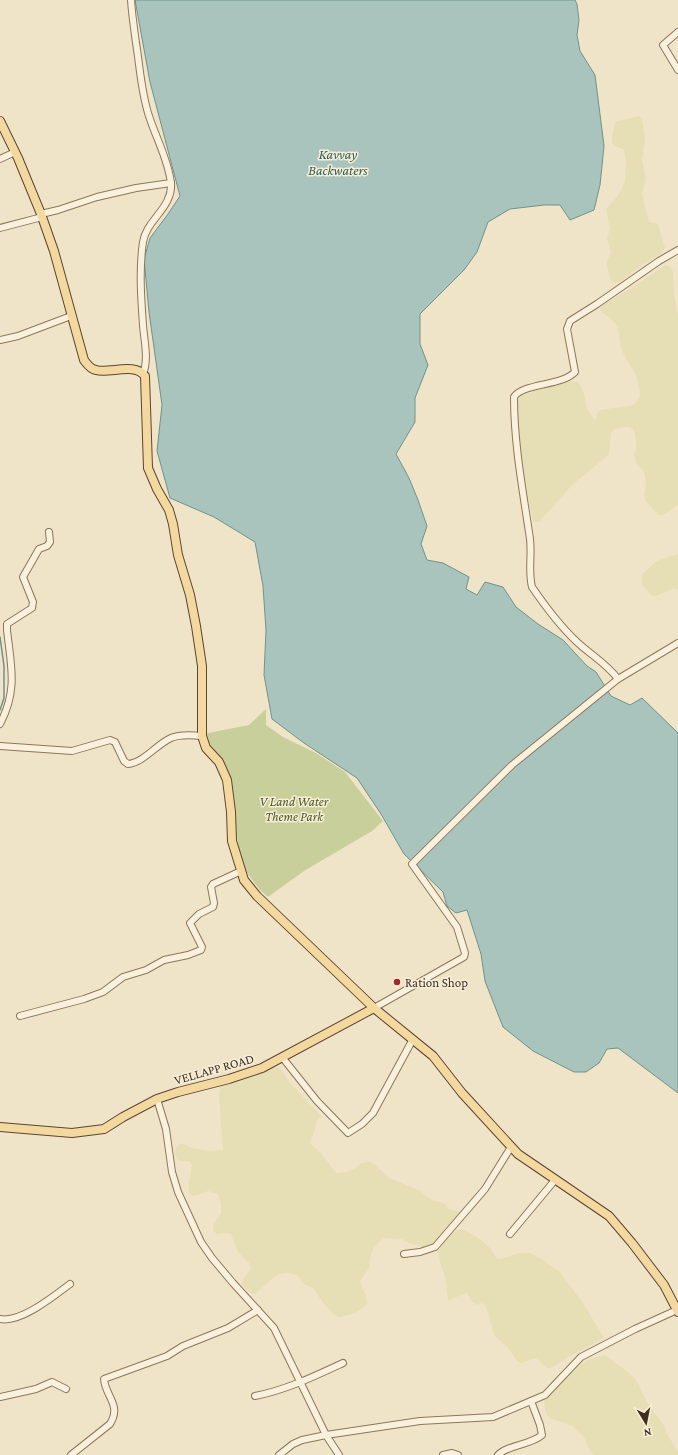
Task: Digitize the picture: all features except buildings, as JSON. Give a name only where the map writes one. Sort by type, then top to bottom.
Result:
[{"type":"main road","points":[[0,121],[34,195],[54,251],[84,360],[90,367],[100,371],[127,369],[139,371],[145,376],[148,468],[169,510],[178,555],[190,595],[202,666],[202,736],[206,748],[219,762],[227,780],[231,812],[232,841],[244,880],[257,896],[374,1008],[433,1056],[462,1092],[518,1154],[609,1216],[664,1285],[677,1311]]},
{"type":"main road","name":"VELLAPP ROAD","points":[[0,1127],[72,1133],[104,1129],[123,1117],[157,1100],[178,1092],[229,1079],[262,1068],[374,1008]]},
{"type":"street","points":[[131,0],[140,76],[146,107],[158,136],[170,174],[172,189],[170,197],[144,234],[141,285],[146,364],[144,374]]},
{"type":"street","points":[[678,32],[663,45],[678,70]]},
{"type":"street","points":[[0,159],[15,152]]},
{"type":"street","points":[[0,228],[97,197],[136,188],[171,183]]},
{"type":"street","points":[[678,250],[570,321],[567,329],[575,372],[573,374],[561,380],[529,388],[516,393],[514,396],[514,435],[522,498],[530,540],[530,580],[532,587],[560,624],[576,641],[611,670],[618,679],[678,643]]},
{"type":"street","points":[[0,340],[18,336],[71,316]]},
{"type":"street","points":[[0,724],[8,706],[12,686],[7,624],[32,608],[33,602],[23,577],[39,549],[47,546],[50,542],[49,532]]},
{"type":"street","name":"VELLAPP ROAD","points":[[374,1008],[464,957],[465,953],[457,927],[412,864],[500,776],[618,679]]},
{"type":"street","points":[[0,746],[72,751],[110,740],[115,742],[124,761],[128,764],[138,761],[172,737],[202,736]]},
{"type":"street","points":[[20,1016],[84,999],[103,992],[123,978],[146,970],[164,960],[188,956],[200,950],[202,947],[190,923],[199,914],[213,907],[214,903],[211,888],[213,884],[241,871]]},
{"type":"street","points":[[282,1057],[312,1095],[348,1133],[362,1124],[373,1113],[413,1039]]},
{"type":"street","points":[[157,1100],[166,1129],[172,1172],[178,1192],[201,1242],[233,1283],[274,1328],[326,1435],[339,1455]]},
{"type":"street","points":[[404,1254],[420,1252],[434,1247],[485,1189],[511,1147]]},
{"type":"street","points":[[510,1234],[555,1180]]},
{"type":"street","points":[[0,1319],[13,1318],[34,1309],[70,1284]]},
{"type":"street","points":[[71,1455],[110,1424],[113,1419],[114,1408],[112,1398],[104,1386],[104,1379],[167,1356],[183,1346],[228,1328],[258,1310]]},
{"type":"street","points":[[279,1455],[293,1444],[302,1440],[326,1435],[420,1420],[493,1417],[545,1394],[582,1357],[635,1329],[677,1311]]},
{"type":"street","points":[[255,1396],[267,1394],[301,1382],[343,1363]]},
{"type":"street","points":[[0,1397],[36,1389],[52,1382],[66,1389]]},
{"type":"street","points":[[498,1455],[503,1450],[519,1446],[542,1436],[540,1425],[531,1401]]},
{"type":"street","points":[[443,1455],[452,1453],[458,1455]]},
{"type":"shaded area","points":[[639,116],[642,120],[645,139],[642,159],[646,179],[642,193],[649,222],[658,224],[665,248],[661,254],[640,266],[620,282],[615,283],[611,281],[607,266],[607,261],[611,253],[607,238],[610,229],[606,209],[622,189],[625,180],[626,160],[624,150],[615,146],[612,142],[612,137],[615,122]]},
{"type":"shaded area","points":[[666,265],[673,271],[674,295],[678,316],[678,505],[663,515],[658,515],[645,500],[645,475],[643,470],[636,463],[634,453],[636,449],[635,434],[633,429],[624,427],[614,429],[611,433],[609,453],[606,457],[573,484],[539,522],[533,522],[523,468],[517,422],[518,402],[520,397],[534,391],[572,381],[577,382],[584,394],[587,409],[595,421],[597,413],[601,410],[635,404],[640,396],[637,377],[621,349],[618,328],[615,323],[600,310],[601,306]]},
{"type":"shaded area","points":[[678,554],[678,590],[675,588],[656,596],[652,596],[642,584],[642,574],[657,561]]},
{"type":"shaded area","points":[[273,1067],[278,1067],[282,1070],[290,1083],[322,1117],[317,1120],[310,1143],[321,1153],[336,1173],[346,1172],[356,1168],[361,1163],[369,1162],[374,1164],[389,1178],[420,1191],[432,1200],[444,1203],[449,1209],[460,1212],[435,1244],[426,1248],[401,1239],[384,1238],[380,1241],[371,1253],[369,1268],[360,1281],[366,1295],[367,1304],[359,1311],[349,1315],[339,1317],[334,1315],[313,1288],[304,1284],[298,1276],[294,1274],[279,1274],[255,1294],[251,1293],[243,1286],[242,1281],[251,1269],[250,1264],[238,1252],[231,1234],[216,1234],[213,1230],[213,1225],[221,1213],[221,1203],[218,1194],[208,1191],[193,1196],[189,1193],[192,1165],[189,1161],[179,1161],[176,1158],[176,1148],[180,1144],[208,1151],[223,1150],[219,1096],[220,1087]]},
{"type":"shaded area","points":[[463,1229],[480,1239],[491,1249],[496,1258],[501,1259],[520,1253],[530,1253],[559,1271],[583,1303],[604,1338],[551,1368],[546,1368],[539,1360],[535,1358],[521,1363],[517,1361],[508,1348],[494,1335],[486,1306],[482,1303],[477,1305],[472,1302],[467,1293],[448,1300],[446,1280],[438,1251],[449,1235]]},
{"type":"shaded area","points":[[605,1355],[636,1380],[648,1404],[663,1424],[678,1452],[678,1455],[593,1455],[585,1438],[573,1426],[552,1419],[547,1415],[544,1401],[547,1397],[587,1360]]},
{"type":"green space","name":"V Land Water Theme Park","points":[[266,709],[266,725],[283,737],[316,753],[345,772],[383,821],[372,831],[304,871],[268,897],[259,889],[245,870],[241,860],[235,825],[232,791],[203,734],[249,725]]},
{"type":"water","name":"Kavvay Backwaters","points":[[135,0],[575,0],[577,4],[579,20],[577,35],[580,51],[595,75],[604,146],[600,185],[594,210],[570,220],[560,205],[544,205],[510,209],[488,222],[477,252],[464,270],[420,314],[420,344],[428,365],[415,398],[415,422],[396,454],[409,478],[427,526],[421,544],[427,560],[443,563],[469,577],[466,589],[477,595],[485,582],[503,587],[516,607],[538,624],[563,640],[587,666],[596,672],[611,696],[630,705],[642,698],[678,733],[678,1093],[618,1048],[607,1049],[599,1063],[586,1072],[574,1072],[533,1051],[503,1027],[485,981],[481,954],[467,910],[456,913],[447,906],[443,892],[404,854],[381,814],[357,778],[304,743],[272,719],[264,675],[266,630],[263,586],[255,542],[214,517],[170,498],[157,451],[162,405],[149,312],[144,259],[150,238],[180,196],[150,82]]},
{"type":"waterway","points":[[0,637],[4,666],[4,698],[0,710]]},
{"type":"place","name":"Ration Shop","points":[[397,982]]}]
